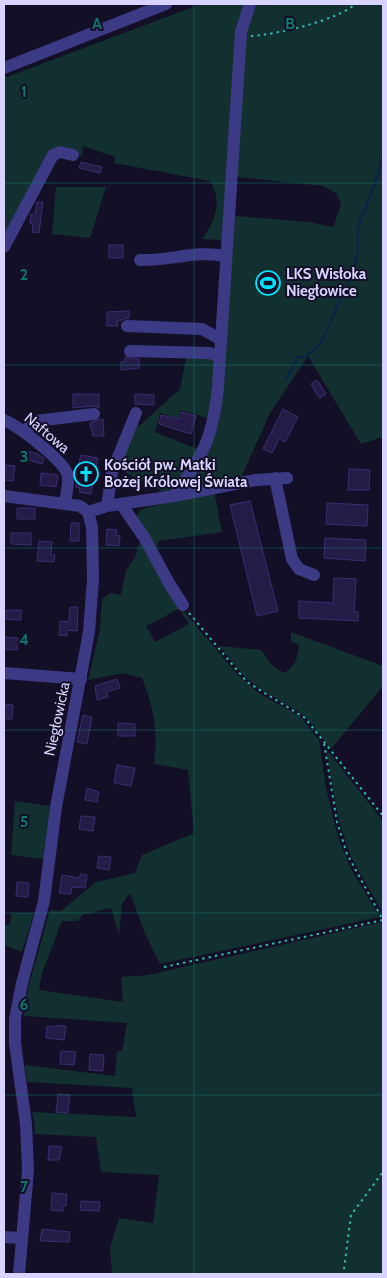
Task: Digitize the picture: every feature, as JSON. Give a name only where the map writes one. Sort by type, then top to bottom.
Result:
[{"type":"street","points":[[4,68],[166,4]]},
{"type":"street","points":[[174,496],[199,460],[209,440],[216,413],[241,36],[250,4]]},
{"type":"street","points":[[4,247],[53,155],[60,152],[73,155]]},
{"type":"street","points":[[140,260],[161,261],[209,252],[225,256]]},
{"type":"street","points":[[127,326],[202,329],[220,339]]},
{"type":"street","points":[[130,351],[210,353],[219,356]]},
{"type":"street","points":[[107,506],[112,472],[136,413]]},
{"type":"street","points":[[26,432],[32,423],[36,421],[94,414]]},
{"type":"street","name":"Naftowa","points":[[4,420],[26,432],[66,470],[68,478],[65,503]]},
{"type":"street","points":[[4,496],[65,503],[80,506],[88,512],[107,506],[281,478],[292,559],[299,569],[314,575]]},
{"type":"street","points":[[121,504],[144,536],[169,583],[184,605]]},
{"type":"street","name":"Niegłowicka","points":[[19,1274],[28,1160],[26,1124],[9,1040],[44,901],[56,807],[81,679],[91,610],[92,528],[88,512]]},
{"type":"street","points":[[4,673],[81,679]]},
{"type":"street","points":[[4,1237],[22,1238]]},
{"type":"path","points":[[241,36],[287,30],[337,15],[355,4]]},
{"type":"path","points":[[184,605],[247,682],[305,718],[383,816]]},
{"type":"path","points":[[164,967],[383,920],[347,854],[337,822],[324,743]]},
{"type":"path","points":[[344,1269],[351,1215],[383,1172]]},
{"type":"green space","points":[[201,4],[247,4],[224,240],[202,239],[211,226],[217,204],[210,181],[114,163],[115,157],[83,146],[82,156],[63,149],[4,241],[4,78]]},
{"type":"green space","points":[[253,4],[383,4],[383,437],[361,444],[308,356],[270,413],[241,478],[182,492],[205,457],[213,440],[219,419],[235,216],[309,222],[333,227],[341,205],[337,194],[323,186],[238,177],[233,173],[243,33]]},
{"type":"green space","points":[[56,187],[106,187],[90,238],[52,234]]},
{"type":"green space","points":[[187,354],[215,359],[211,419],[180,410],[178,418],[160,413],[155,432],[200,450],[173,490],[163,492],[116,468],[134,425],[139,426],[180,389]]},
{"type":"green space","points":[[214,491],[222,532],[159,541],[155,550],[137,516],[141,509]]},
{"type":"green space","points":[[141,538],[181,608],[238,675],[257,692],[301,717],[319,740],[326,788],[338,837],[352,871],[380,917],[160,964],[144,931],[130,893],[122,904],[119,935],[111,908],[82,915],[78,921],[62,921],[42,973],[39,990],[123,1002],[121,977],[148,975],[382,922],[383,1274],[112,1274],[110,1248],[119,1218],[153,1223],[159,1175],[101,1172],[96,1137],[34,1134],[35,1124],[32,1112],[136,1117],[132,1088],[27,1082],[25,1065],[115,1076],[117,1051],[122,1051],[127,1023],[24,1016],[28,988],[49,913],[51,910],[61,911],[96,882],[135,873],[142,855],[194,833],[188,770],[154,764],[156,741],[154,720],[150,700],[142,678],[123,673],[88,680],[100,630],[102,599],[110,593],[121,595],[126,571],[135,557]],"holes":[[[179,609],[189,624],[155,642],[146,626]]]},
{"type":"green space","points":[[291,632],[383,666],[383,686],[331,749],[311,723],[299,712],[257,687],[244,676],[219,646],[261,650],[274,667],[285,673],[294,663],[299,649],[299,644],[291,642]]},
{"type":"green space","points":[[326,749],[383,821],[383,914],[351,857],[339,822]]},
{"type":"green space","points":[[15,801],[50,806],[44,859],[11,855]]},
{"type":"green space","points":[[11,913],[34,913],[22,952],[4,945],[4,925],[10,925]]},
{"type":"building","points":[[81,162],[102,167],[100,173],[79,168]]},
{"type":"building","points":[[37,202],[43,202],[39,233],[32,232],[33,224],[30,223],[31,214],[35,214]]},
{"type":"building","points":[[109,245],[123,245],[123,258],[109,258]]},
{"type":"building","points":[[129,311],[129,318],[117,321],[118,326],[107,326],[107,312]]},
{"type":"building","points":[[125,357],[139,359],[139,368],[121,370],[121,362],[125,362]]},
{"type":"building","points":[[317,380],[326,394],[319,398],[311,384]]},
{"type":"building","points":[[73,394],[99,394],[99,408],[93,406],[73,408]]},
{"type":"building","points":[[135,394],[154,395],[154,405],[135,404]]},
{"type":"building","points":[[283,409],[298,417],[285,442],[279,439],[272,453],[263,449]]},
{"type":"building","points":[[181,412],[196,416],[191,434],[159,424],[161,415],[179,419]]},
{"type":"building","points":[[103,419],[104,436],[93,436],[90,423]]},
{"type":"building","points":[[27,451],[44,458],[42,464],[25,459]]},
{"type":"building","name":"Kościół pw. Matki Bożej Królowej Świata","points":[[81,455],[98,458],[91,494],[79,492],[80,488],[76,487],[76,473]]},
{"type":"building","points":[[5,465],[15,466],[13,481],[4,480]]},
{"type":"building","points":[[349,469],[370,470],[369,490],[348,490]]},
{"type":"building","points":[[41,473],[58,475],[56,487],[40,485]]},
{"type":"building","points":[[250,501],[278,611],[257,616],[230,505]]},
{"type":"building","points":[[327,503],[368,505],[367,526],[326,524]]},
{"type":"building","points":[[17,508],[35,508],[35,519],[17,519]]},
{"type":"building","points":[[71,523],[79,523],[79,541],[70,541]]},
{"type":"building","points":[[107,529],[117,530],[116,535],[120,536],[119,546],[106,545]]},
{"type":"building","points":[[11,533],[31,533],[31,545],[11,544]]},
{"type":"building","points":[[325,538],[366,540],[365,561],[324,558]]},
{"type":"building","points":[[39,541],[52,542],[51,555],[55,555],[54,562],[37,561]]},
{"type":"building","points":[[334,578],[356,579],[354,612],[358,612],[358,621],[299,618],[299,601],[333,603]]},
{"type":"building","points":[[70,607],[78,607],[77,631],[67,630],[67,636],[59,635],[60,621],[69,622]]},
{"type":"building","points":[[6,610],[21,610],[21,620],[6,619]]},
{"type":"building","points":[[5,637],[18,638],[17,650],[4,649]]},
{"type":"building","points":[[117,679],[120,688],[107,692],[108,697],[97,700],[95,686]]},
{"type":"building","points":[[4,704],[13,705],[12,719],[4,719]]},
{"type":"building","points":[[83,715],[92,717],[87,744],[77,742]]},
{"type":"building","points":[[118,723],[135,724],[135,736],[118,736]]},
{"type":"building","points":[[117,765],[135,768],[131,786],[114,783]]},
{"type":"building","points":[[87,788],[99,792],[97,802],[85,800]]},
{"type":"building","points":[[81,816],[95,817],[93,831],[79,829]]},
{"type":"building","points":[[99,856],[111,857],[109,870],[97,868]]},
{"type":"building","points":[[80,874],[87,875],[85,888],[72,887],[71,894],[59,893],[62,875],[80,878]]},
{"type":"building","points":[[17,882],[29,883],[28,897],[16,896]]},
{"type":"building","points":[[57,1025],[66,1026],[64,1040],[46,1038],[47,1026],[57,1027]]},
{"type":"building","points":[[61,1051],[76,1052],[74,1065],[60,1064]]},
{"type":"building","points":[[90,1054],[104,1055],[103,1071],[89,1070]]},
{"type":"building","points":[[58,1094],[70,1095],[68,1113],[56,1112]]},
{"type":"building","points":[[49,1146],[62,1147],[59,1160],[48,1160]]},
{"type":"building","points":[[52,1193],[67,1194],[66,1206],[63,1206],[63,1211],[51,1210]]},
{"type":"building","points":[[81,1201],[100,1202],[99,1211],[80,1210]]},
{"type":"building","points":[[42,1229],[70,1232],[69,1242],[40,1241]]},
{"type":"waterway","points":[[287,378],[298,357],[305,357],[321,343],[351,276],[358,252],[358,227],[378,175],[383,155]]},
{"type":"place","name":"LKS Wisłoka Niegłowice","points":[[268,283]]},
{"type":"place","name":"Kościół pw. Matki Bożej Królowej Świata","points":[[86,474]]}]
